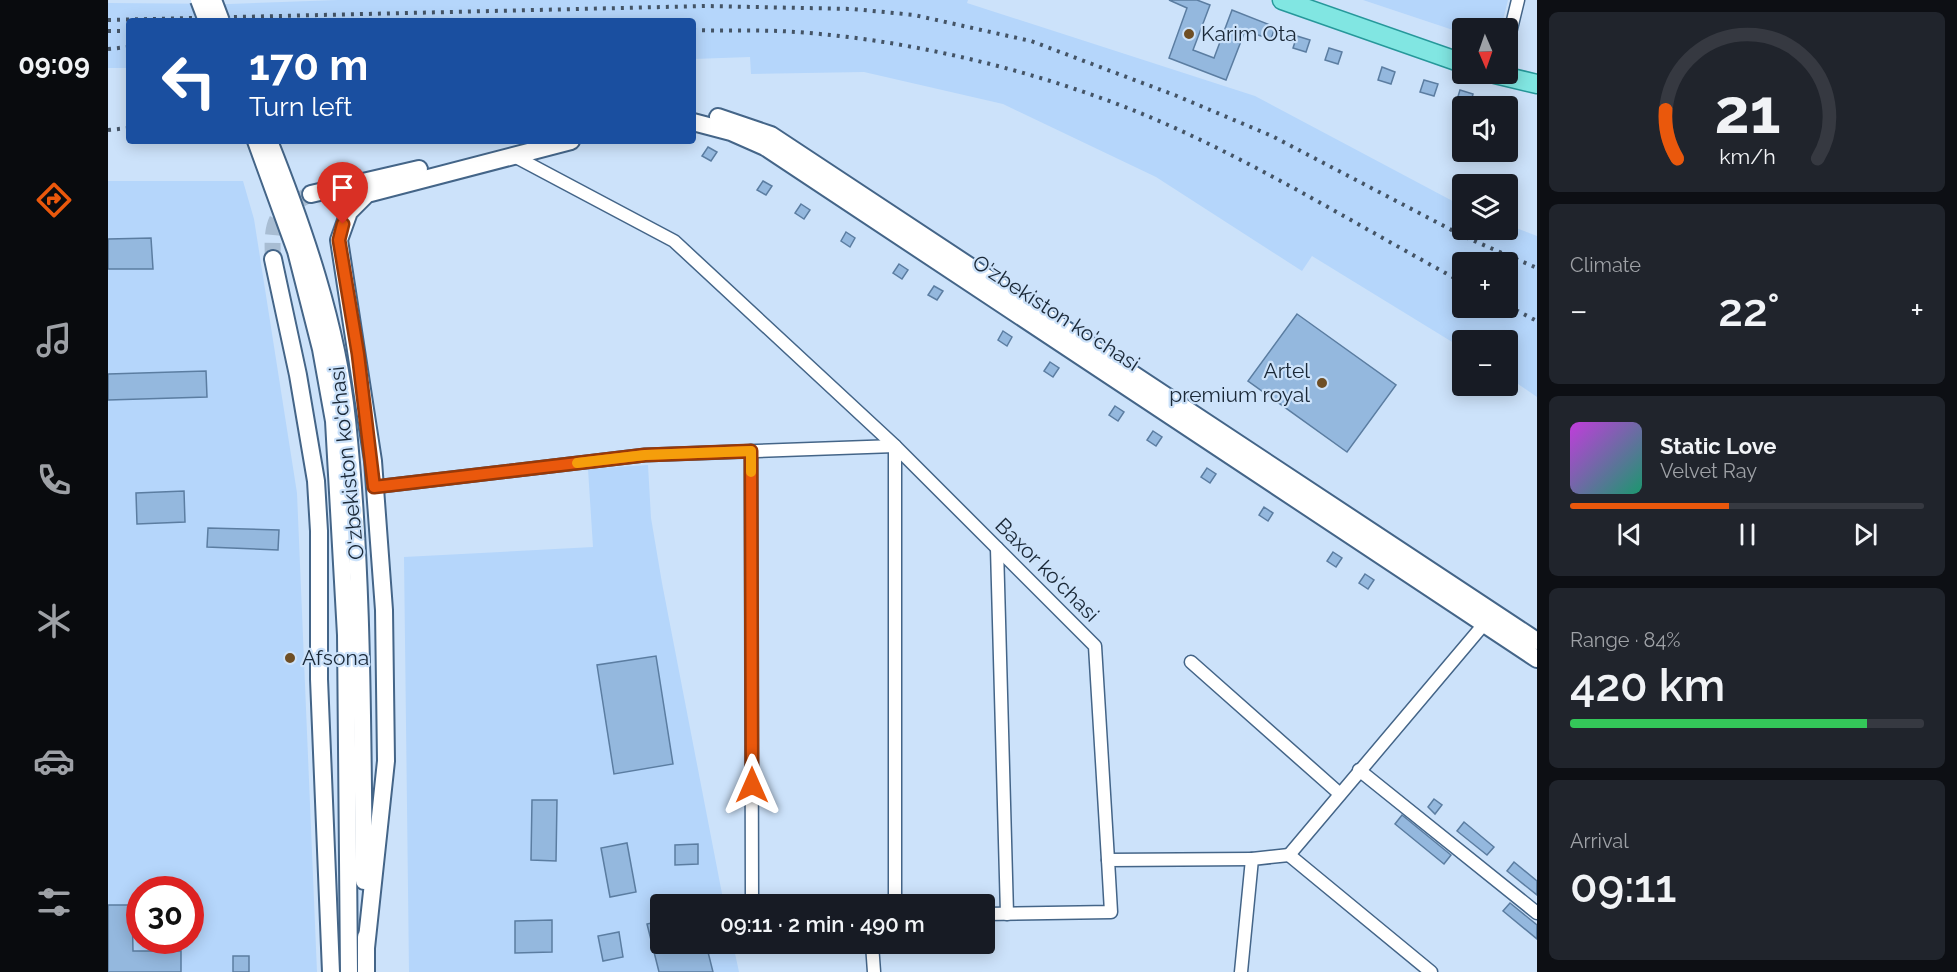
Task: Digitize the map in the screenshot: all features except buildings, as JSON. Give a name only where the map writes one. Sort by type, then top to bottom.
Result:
[{"type":"main road","points":[[199,0],[206,18]]},
{"type":"main road","points":[[213,0],[220,18]]},
{"type":"main road","points":[[1282,0],[1452,60]]},
{"type":"main road","points":[[1518,79],[1537,84]]},
{"type":"main road","name":"O'zbekiston ko'chasi","points":[[696,113],[734,121],[771,135],[1537,641]]},
{"type":"main road","name":"O'zbekiston ko'chasi","points":[[696,123],[731,132],[765,147],[1537,659]]},
{"type":"main road","points":[[258,144],[273,168],[309,248],[334,346],[341,420]]},
{"type":"main road","points":[[269,144],[273,168]]},
{"type":"main road","points":[[311,194],[352,182],[449,163],[516,144]]},
{"type":"main road","name":"O'zbekiston ko'chasi","points":[[366,948],[386,761],[384,610],[374,487],[358,354],[339,240],[343,224],[351,208],[367,194],[560,144]]},
{"type":"main road","name":"O'zbekiston ko'chasi","points":[[273,259],[298,375],[316,481],[319,679],[331,972]]},
{"type":"main road","name":"O'zbekiston ko'chasi","points":[[341,420],[349,972]]},
{"type":"main road","name":"O'zbekiston ko'chasi","points":[[341,420],[361,633],[366,972]]},
{"type":"main road","points":[[329,886],[348,902]]},
{"type":"street","points":[[1514,18],[1518,0]]},
{"type":"street","name":"Baxor ko'chasi","points":[[514,156],[674,241],[896,446],[1095,646],[1111,912],[1007,914]]},
{"type":"street","points":[[374,487],[645,455],[896,446],[895,894]]},
{"type":"street","points":[[751,451],[752,894]]},
{"type":"street","points":[[995,914],[1007,914],[997,548]]},
{"type":"street","points":[[1108,860],[1252,859],[1289,855],[1479,630],[1482,622]]},
{"type":"street","points":[[1191,662],[1340,794]]},
{"type":"street","points":[[1359,770],[1537,913]]},
{"type":"street","points":[[1289,855],[1431,972]]},
{"type":"street","points":[[1241,972],[1252,859]]},
{"type":"street","points":[[873,954],[874,972]]},
{"type":"shaded area","points":[[338,0],[968,0],[967,3],[1255,96],[1452,201],[1452,240],[1518,240],[1518,229],[1537,236],[1537,397],[1518,384],[1518,330],[1452,330],[1452,342],[1312,256],[1302,271],[1156,177],[1003,104],[864,72],[751,74],[750,57],[696,59],[696,18],[126,18],[126,68],[108,68],[108,3],[230,4]]},
{"type":"shaded area","points":[[1363,0],[1508,0],[1504,18],[1452,18],[1452,30]]},
{"type":"shaded area","points":[[108,181],[243,181],[254,219],[297,493],[317,972],[108,972]]},
{"type":"shaded area","points":[[648,465],[651,518],[662,583],[722,894],[650,894],[650,954],[735,954],[739,972],[409,972],[404,557],[593,547],[588,469]]},
{"type":"tunnel","points":[[273,259],[273,235],[278,218],[290,206],[311,194]]},
{"type":"railway","points":[[193,18],[706,6],[853,9],[914,15],[1031,41],[1177,96],[1272,136],[1465,237],[1537,268]]},
{"type":"railway","points":[[108,20],[126,20]]},
{"type":"railway","points":[[696,30],[779,31],[871,40],[965,58],[1058,83],[1102,98],[1186,133],[1306,195],[1452,276]]},
{"type":"railway","points":[[108,31],[126,31]]},
{"type":"railway","points":[[108,49],[126,47]]},
{"type":"railway","points":[[108,130],[126,128]]},
{"type":"railway","points":[[1518,311],[1537,321]]},
{"type":"slow traffic","points":[[577,463],[645,455],[751,451],[751,472]]},
{"type":"place","name":"Karim Ota","points":[[1189,34]]},
{"type":"place","name":"Artel premium royal","points":[[1322,383]]},
{"type":"place","name":"Afsona","points":[[290,658]]},
{"type":"route","points":[[343,224],[339,240],[348,309],[358,354],[373,461],[374,487],[645,455],[751,451],[752,785]]}]
